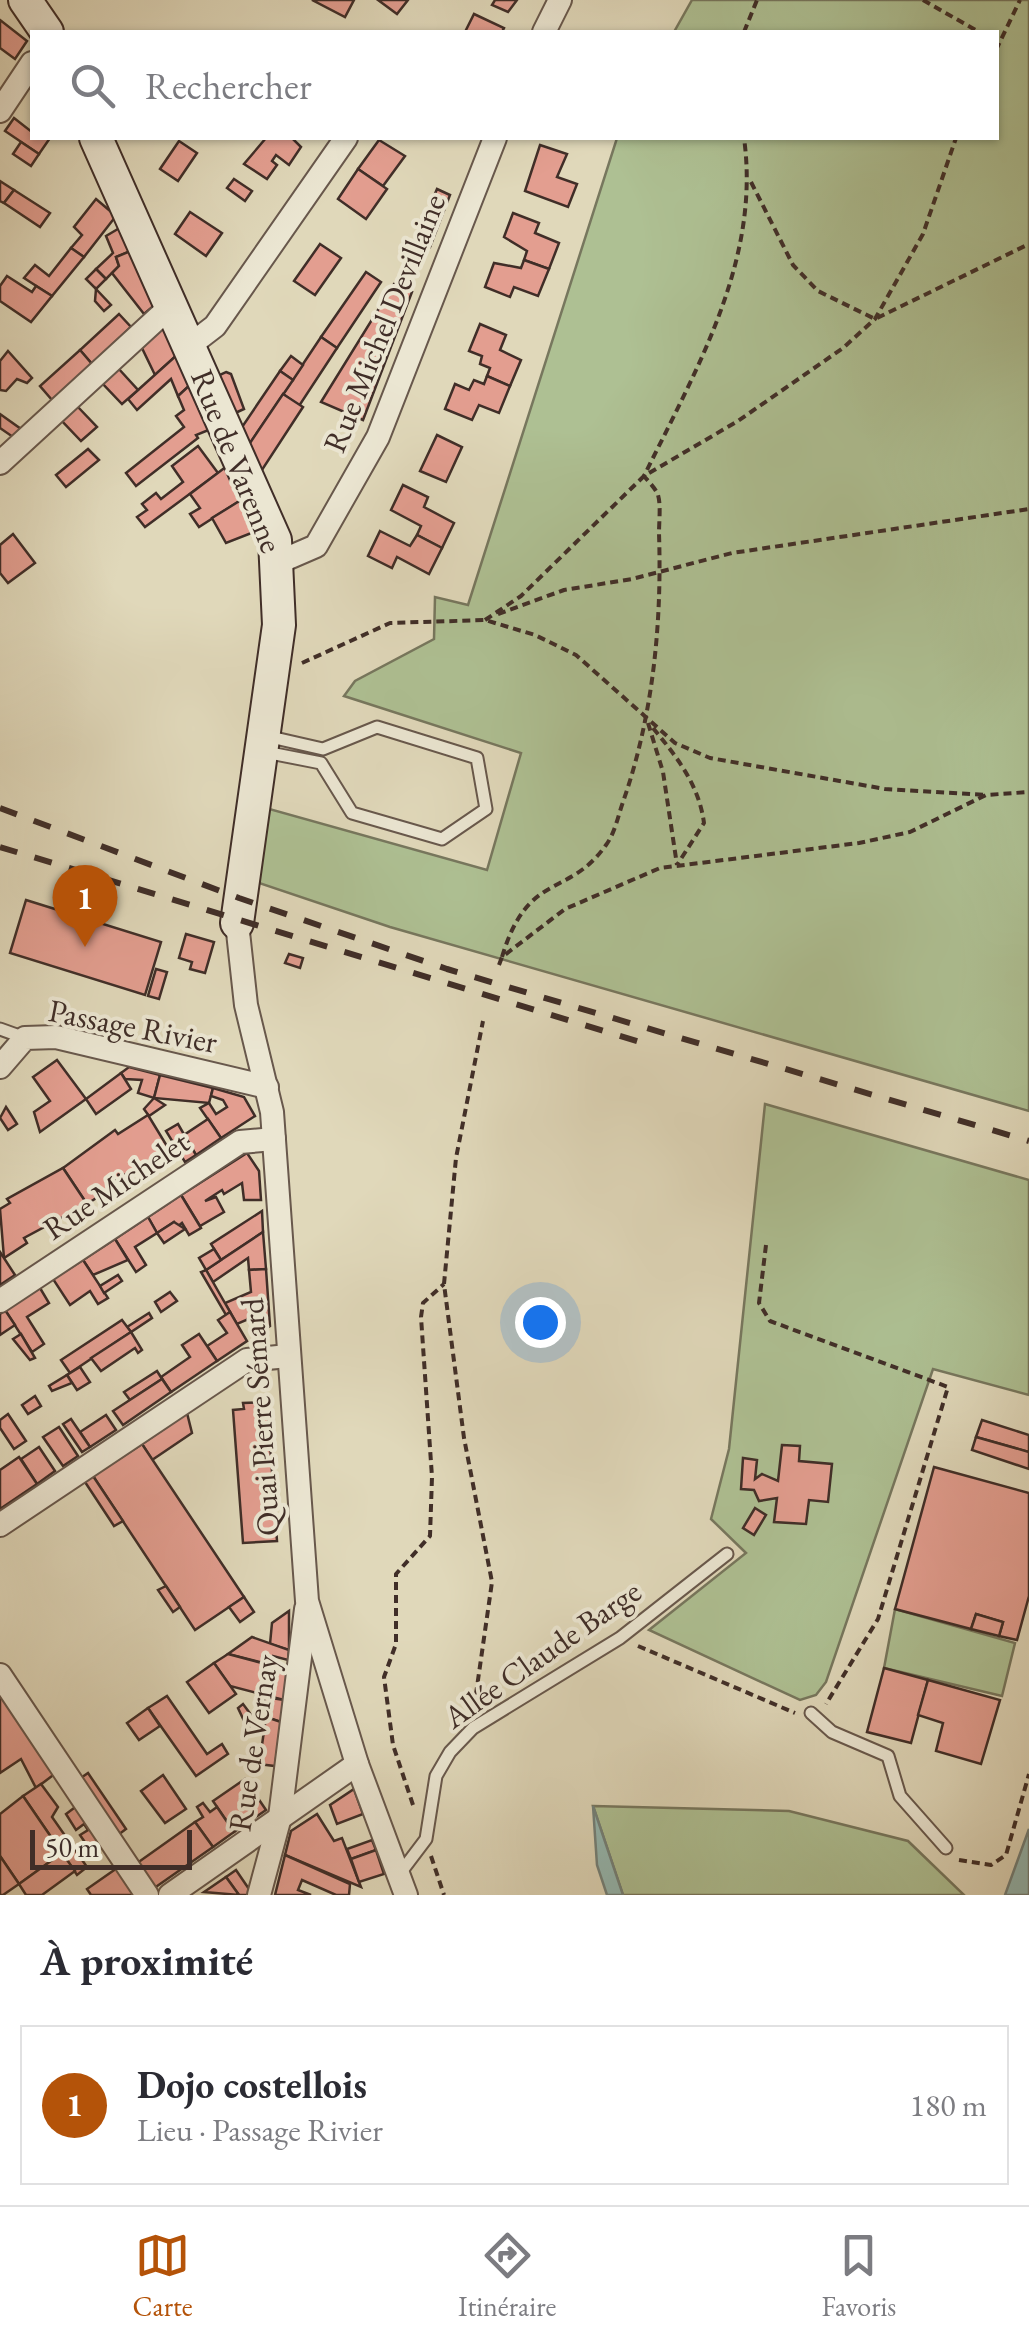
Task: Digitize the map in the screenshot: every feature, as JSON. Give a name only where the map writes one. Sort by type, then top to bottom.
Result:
[{"type":"street","points":[[26,0],[46,30]]},
{"type":"street","points":[[545,30],[560,0]]},
{"type":"street","points":[[0,111],[30,66]]},
{"type":"street","name":"Rue de Varenne","points":[[97,140],[269,525],[279,562],[281,602],[237,923]]},
{"type":"street","points":[[190,346],[214,326],[345,140]]},
{"type":"street","name":"Rue Michel Devillaine","points":[[279,562],[316,546],[378,436],[494,140]]},
{"type":"street","points":[[0,463],[172,305]]},
{"type":"street","name":"Quai Pierre Sémard","points":[[237,923],[246,1005],[267,1087],[274,1139],[306,1601],[357,1764],[402,1886]]},
{"type":"street","name":"Passage Rivier","points":[[0,1067],[26,1038],[56,1037],[267,1087]]},
{"type":"street","name":"Rue Michelet","points":[[0,1301],[240,1142],[274,1139]]},
{"type":"street","points":[[0,1524],[247,1360],[288,1356]]},
{"type":"street","name":"Rue de Vernay","points":[[260,1895],[280,1817],[306,1601]]},
{"type":"street","points":[[0,1676],[147,1895]]},
{"type":"street","points":[[170,1895],[357,1764]]},
{"type":"lane","points":[[376,726],[477,758],[486,808],[442,839],[352,812],[321,763],[262,743],[323,750],[376,726]]},
{"type":"lane","points":[[328,776],[338,746]]},
{"type":"lane","points":[[0,1029],[26,1038]]},
{"type":"lane","name":"Allée Claude Barge","points":[[402,1886],[426,1839],[436,1776],[450,1752],[473,1728],[620,1638],[727,1554]]},
{"type":"lane","points":[[811,1714],[832,1732],[888,1756],[900,1796],[946,1848]]},
{"type":"path","points":[[745,30],[757,0]]},
{"type":"path","points":[[923,0],[976,30]]},
{"type":"path","points":[[999,39],[1020,0]]},
{"type":"path","points":[[644,476],[703,354],[740,257],[750,180],[744,140]]},
{"type":"path","points":[[875,319],[923,234],[955,140]]},
{"type":"path","points":[[750,180],[793,266],[818,291],[875,319]]},
{"type":"path","points":[[485,620],[520,596],[644,476],[738,421],[844,348],[875,319],[1029,244]]},
{"type":"path","points":[[498,965],[512,922],[527,903],[544,888],[586,866],[610,840],[646,720],[660,572],[658,495],[644,476]]},
{"type":"path","points":[[274,662],[311,662],[390,623],[485,620],[564,590],[822,538],[1029,509]]},
{"type":"path","points":[[485,620],[535,636],[576,655],[674,743],[764,771],[885,789],[986,795],[1029,792]]},
{"type":"path","points":[[646,720],[663,772],[677,865]]},
{"type":"path","points":[[646,720],[682,762],[702,802],[704,823],[677,865]]},
{"type":"path","points":[[502,957],[565,910],[594,894],[677,865],[859,844],[910,832],[986,795]]},
{"type":"path","points":[[473,1728],[476,1675],[492,1582],[464,1438],[444,1284],[456,1158],[483,1020]]},
{"type":"path","points":[[620,1638],[797,1714],[811,1714],[826,1705],[878,1619],[948,1388],[770,1321],[758,1302],[766,1244]]},
{"type":"path","points":[[444,1284],[423,1304],[422,1317],[432,1477],[430,1536],[396,1574],[396,1644],[384,1677],[393,1744],[444,1895]]},
{"type":"path","points":[[946,1848],[961,1862],[976,1864],[991,1865],[1006,1855],[1029,1774]]},
{"type":"green space","points":[[692,0],[1029,0],[1029,1111],[390,927],[256,882],[266,808],[487,870],[521,753],[344,696],[355,681],[434,639],[435,597],[468,605],[616,140],[999,140],[999,30],[675,30]]},
{"type":"green space","points":[[765,1104],[1029,1180],[1029,1395],[933,1369],[826,1682],[816,1695],[800,1700],[649,1630],[746,1553],[711,1519],[729,1449]]},
{"type":"green space","points":[[895,1609],[1015,1643],[1002,1696],[884,1668]]},
{"type":"green space","points":[[593,1806],[789,1811],[908,1841],[964,1895],[623,1895]]},
{"type":"water","points":[[593,1806],[623,1895],[607,1895],[597,1865]]},
{"type":"water","points":[[1029,1829],[1029,1895],[1005,1895]]},
{"type":"building","points":[[312,0],[354,0],[345,17]]},
{"type":"building","points":[[378,0],[408,0],[397,14]]},
{"type":"building","points":[[495,0],[517,0],[508,12],[492,5]]},
{"type":"building","points":[[474,14],[504,28],[503,30],[466,30]]},
{"type":"building","points":[[0,20],[27,41],[15,59],[0,48]]},
{"type":"building","points":[[14,118],[30,130],[30,140],[49,140],[39,154],[5,131]]},
{"type":"building","points":[[264,140],[294,140],[301,147],[289,165],[276,155],[272,161],[277,165],[267,179],[244,164]]},
{"type":"building","points":[[379,140],[405,156],[383,186],[358,169]]},
{"type":"building","points":[[179,141],[197,153],[178,181],[160,169]]},
{"type":"building","points":[[21,142],[39,154],[31,166],[13,154]]},
{"type":"building","points":[[540,145],[567,154],[557,177],[577,184],[568,207],[525,191]]},
{"type":"building","points":[[358,169],[387,189],[366,219],[338,199]]},
{"type":"building","points":[[234,179],[252,191],[245,201],[227,188]]},
{"type":"building","points":[[0,181],[14,190],[4,203],[0,201]]},
{"type":"building","points":[[437,189],[450,195],[430,247],[415,241]]},
{"type":"building","points":[[14,190],[50,213],[40,227],[4,203]]},
{"type":"building","points":[[96,199],[116,216],[84,257],[71,248],[82,235],[74,227]]},
{"type":"building","points":[[190,212],[222,233],[206,256],[175,234]]},
{"type":"building","points":[[513,213],[539,223],[535,233],[559,243],[549,269],[524,260],[527,251],[504,237]]},
{"type":"building","points":[[123,226],[133,250],[116,257],[119,266],[106,279],[96,269],[113,253],[106,236]]},
{"type":"building","points":[[320,244],[341,258],[315,295],[294,281]]},
{"type":"building","points":[[71,248],[84,257],[52,296],[24,278],[35,265],[49,276]]},
{"type":"building","points":[[133,250],[157,303],[144,314],[112,273],[119,266],[116,257]]},
{"type":"building","points":[[524,260],[549,269],[538,296],[514,287],[510,297],[485,287],[494,263],[521,268]]},
{"type":"building","points":[[96,269],[106,279],[96,289],[86,279]]},
{"type":"building","points":[[366,272],[381,282],[337,348],[321,337]]},
{"type":"building","points":[[7,276],[32,292],[36,286],[52,296],[31,322],[0,301],[0,286]]},
{"type":"building","points":[[394,284],[412,292],[363,420],[321,402]]},
{"type":"building","points":[[96,289],[111,305],[104,311],[95,301]]},
{"type":"building","points":[[119,314],[131,327],[92,364],[80,350]]},
{"type":"building","points":[[165,324],[178,354],[155,375],[141,346]]},
{"type":"building","points":[[480,324],[506,335],[500,350],[521,360],[510,386],[487,376],[490,368],[480,364],[482,356],[469,351]]},
{"type":"building","points":[[321,337],[337,348],[299,406],[283,394]]},
{"type":"building","points":[[80,350],[92,364],[52,400],[40,386]]},
{"type":"building","points":[[8,351],[32,378],[27,383],[17,379],[6,391],[0,390],[0,361]]},
{"type":"building","points":[[178,354],[191,384],[178,396],[171,379],[137,410],[128,399]]},
{"type":"building","points":[[291,356],[303,365],[293,380],[280,371]]},
{"type":"building","points":[[118,368],[138,390],[122,404],[102,383]]},
{"type":"building","points":[[280,371],[293,380],[248,446],[240,430]]},
{"type":"building","points":[[231,374],[244,409],[233,414],[215,377]]},
{"type":"building","points":[[487,376],[510,386],[499,413],[479,405],[472,420],[445,409],[455,384],[469,390],[474,380],[484,384]]},
{"type":"building","points":[[191,384],[211,429],[196,435],[198,438],[136,486],[126,473],[184,427],[176,416],[184,410],[178,396]]},
{"type":"building","points":[[283,394],[303,407],[260,473],[248,446]]},
{"type":"building","points":[[77,406],[97,427],[81,441],[61,420]]},
{"type":"building","points":[[0,414],[21,429],[13,437],[0,428]]},
{"type":"building","points":[[437,435],[462,447],[446,482],[420,471]]},
{"type":"building","points":[[198,446],[218,473],[145,527],[137,517],[147,510],[142,504],[156,493],[161,499],[183,482],[172,466]]},
{"type":"building","points":[[88,449],[99,460],[66,487],[56,475]]},
{"type":"building","points":[[227,466],[241,500],[199,527],[190,514],[200,508],[190,494]]},
{"type":"building","points":[[403,485],[428,497],[424,507],[454,523],[442,548],[417,535],[421,526],[391,510]]},
{"type":"building","points":[[241,500],[254,532],[226,543],[212,518]]},
{"type":"building","points":[[380,531],[410,546],[417,535],[442,548],[429,574],[397,557],[392,568],[368,556]]},
{"type":"building","points":[[13,534],[35,563],[8,583],[0,573],[0,545]]},
{"type":"building","points":[[26,900],[161,942],[145,995],[10,953]]},
{"type":"building","points":[[186,934],[214,942],[205,973],[190,969],[192,962],[179,958]]},
{"type":"building","points":[[289,954],[303,958],[300,968],[285,963]]},
{"type":"building","points":[[156,969],[167,972],[159,999],[148,996]]},
{"type":"building","points":[[57,1060],[86,1099],[40,1132],[34,1112],[50,1101],[33,1077]]},
{"type":"building","points":[[129,1067],[160,1075],[154,1098],[138,1093],[142,1080],[125,1079],[121,1073]]},
{"type":"building","points":[[121,1073],[131,1089],[96,1114],[86,1099]]},
{"type":"building","points":[[160,1075],[213,1088],[209,1103],[154,1098]]},
{"type":"building","points":[[213,1088],[244,1097],[255,1116],[221,1138],[200,1108],[209,1103],[216,1114],[227,1107],[223,1100],[211,1096]]},
{"type":"building","points":[[154,1098],[165,1105],[149,1116],[144,1109]]},
{"type":"building","points":[[6,1107],[17,1124],[8,1130],[0,1118]]},
{"type":"building","points":[[148,1115],[170,1151],[107,1184],[110,1189],[87,1204],[63,1168],[115,1130],[118,1134]]},
{"type":"building","points":[[208,1119],[221,1138],[196,1155],[184,1135]]},
{"type":"building","points":[[178,1124],[196,1155],[185,1162],[166,1131]]},
{"type":"building","points":[[247,1153],[259,1171],[261,1200],[244,1200],[242,1183],[224,1194],[222,1190],[205,1201],[216,1197],[224,1212],[200,1226],[181,1195]]},
{"type":"building","points":[[63,1168],[87,1204],[24,1238],[27,1243],[4,1258],[0,1209],[10,1203],[7,1199]]},
{"type":"building","points":[[181,1195],[201,1228],[189,1235],[182,1223],[177,1227],[174,1222],[157,1233],[148,1217]]},
{"type":"building","points":[[262,1211],[263,1232],[221,1260],[211,1244]]},
{"type":"building","points":[[148,1217],[157,1233],[135,1247],[146,1265],[136,1272],[115,1239]]},
{"type":"building","points":[[174,1222],[185,1229],[164,1243],[157,1233]]},
{"type":"building","points":[[263,1232],[266,1269],[249,1270],[248,1258],[213,1282],[206,1270]]},
{"type":"building","points":[[115,1239],[128,1260],[93,1275],[83,1260]]},
{"type":"building","points":[[214,1249],[221,1260],[206,1270],[199,1258]]},
{"type":"building","points":[[0,1252],[15,1275],[0,1285]]},
{"type":"building","points":[[83,1260],[108,1298],[98,1304],[90,1291],[70,1305],[53,1279]]},
{"type":"building","points":[[266,1269],[270,1326],[255,1335],[253,1317],[237,1324],[225,1303],[251,1292],[249,1270]]},
{"type":"building","points":[[206,1270],[230,1312],[226,1315],[201,1272]]},
{"type":"building","points":[[118,1275],[122,1281],[104,1293],[100,1286]]},
{"type":"building","points":[[40,1288],[49,1303],[27,1317],[44,1344],[32,1352],[5,1310]]},
{"type":"building","points":[[170,1292],[177,1301],[161,1312],[155,1302]]},
{"type":"building","points":[[5,1310],[15,1325],[0,1335],[0,1314]]},
{"type":"building","points":[[230,1312],[247,1341],[217,1361],[207,1346],[227,1333],[218,1320]]},
{"type":"building","points":[[149,1313],[152,1318],[131,1332],[127,1327]]},
{"type":"building","points":[[122,1320],[131,1332],[70,1373],[61,1360]]},
{"type":"building","points":[[131,1332],[142,1350],[138,1353],[135,1348],[101,1371],[91,1358]]},
{"type":"building","points":[[21,1334],[35,1358],[30,1360],[13,1339]]},
{"type":"building","points":[[199,1334],[217,1361],[171,1392],[161,1377],[190,1357],[182,1345]]},
{"type":"building","points":[[80,1367],[90,1382],[77,1390],[67,1375]]},
{"type":"building","points":[[157,1371],[162,1379],[130,1400],[124,1392]]},
{"type":"building","points":[[67,1375],[72,1383],[52,1391],[49,1386]]},
{"type":"building","points":[[162,1379],[171,1392],[123,1425],[113,1411]]},
{"type":"building","points":[[35,1396],[41,1406],[28,1414],[22,1405]]},
{"type":"building","points":[[267,1402],[277,1541],[243,1543],[233,1410],[244,1409],[243,1403]]},
{"type":"building","points":[[187,1413],[192,1433],[152,1460],[142,1444]]},
{"type":"building","points":[[8,1414],[26,1441],[14,1449],[0,1428],[0,1420]]},
{"type":"building","points":[[106,1415],[116,1430],[90,1447],[80,1432]]},
{"type":"building","points":[[71,1419],[90,1447],[82,1452],[63,1424]]},
{"type":"building","points":[[982,1420],[1029,1435],[1029,1452],[976,1437]]},
{"type":"building","points":[[59,1427],[78,1456],[63,1466],[43,1437]]},
{"type":"building","points":[[976,1437],[1029,1452],[1029,1469],[972,1450]]},
{"type":"building","points":[[142,1444],[244,1597],[195,1630],[93,1476]]},
{"type":"building","points":[[782,1445],[800,1446],[799,1461],[832,1464],[828,1502],[809,1500],[806,1524],[774,1522],[777,1498],[759,1501],[754,1490],[741,1489],[743,1458],[757,1460],[755,1479],[762,1474],[778,1481]]},
{"type":"building","points":[[39,1447],[55,1471],[37,1484],[21,1459]]},
{"type":"building","points":[[19,1457],[37,1484],[0,1509],[0,1470]]},
{"type":"building","points":[[934,1467],[1029,1493],[1029,1596],[1017,1640],[999,1636],[1003,1622],[976,1614],[971,1629],[895,1609]]},
{"type":"building","points":[[93,1476],[123,1521],[114,1526],[85,1482]]},
{"type":"building","points":[[755,1508],[766,1515],[754,1535],[743,1528]]},
{"type":"building","points":[[166,1586],[180,1607],[173,1612],[158,1590]]},
{"type":"building","points":[[244,1597],[254,1612],[240,1622],[229,1607]]},
{"type":"building","points":[[289,1611],[289,1650],[270,1644],[272,1623]]},
{"type":"building","points":[[976,1614],[1003,1622],[999,1636],[971,1629]]},
{"type":"building","points":[[252,1637],[289,1650],[288,1660],[273,1656],[271,1665],[228,1654]]},
{"type":"building","points":[[228,1654],[288,1670],[284,1700],[230,1686],[214,1663]]},
{"type":"building","points":[[214,1663],[236,1694],[209,1713],[187,1682]]},
{"type":"building","points":[[884,1668],[928,1680],[911,1743],[867,1732]]},
{"type":"building","points":[[928,1680],[1000,1700],[981,1764],[936,1751],[943,1723],[918,1715]]},
{"type":"building","points":[[0,1692],[56,1773],[36,1788],[21,1759],[0,1773]]},
{"type":"building","points":[[167,1696],[207,1754],[222,1744],[228,1754],[196,1776],[148,1708]]},
{"type":"building","points":[[265,1697],[284,1700],[281,1722],[266,1717],[264,1729],[247,1727],[238,1708],[243,1704],[252,1716],[262,1718]]},
{"type":"building","points":[[148,1708],[160,1726],[139,1740],[127,1723]]},
{"type":"building","points":[[266,1717],[281,1722],[275,1766],[250,1763],[251,1751],[261,1752]]},
{"type":"building","points":[[88,1773],[126,1829],[114,1838],[75,1782]]},
{"type":"building","points":[[163,1775],[186,1809],[165,1823],[141,1791]]},
{"type":"building","points":[[245,1779],[266,1810],[234,1832],[213,1801]]},
{"type":"building","points":[[41,1784],[58,1807],[52,1817],[87,1867],[77,1875],[23,1796]]},
{"type":"building","points":[[354,1789],[363,1814],[337,1824],[330,1805]]},
{"type":"building","points":[[23,1796],[62,1853],[19,1884],[0,1856],[0,1814]]},
{"type":"building","points":[[203,1803],[210,1812],[217,1807],[234,1832],[213,1847],[195,1822],[203,1817],[197,1807]]},
{"type":"building","points":[[78,1805],[104,1842],[91,1851],[80,1835],[88,1830],[84,1824],[76,1830],[66,1814]]},
{"type":"building","points":[[317,1814],[334,1841],[342,1838],[361,1887],[285,1855],[291,1831]]},
{"type":"building","points":[[195,1822],[213,1847],[150,1891],[133,1866]]},
{"type":"building","points":[[372,1840],[376,1850],[351,1859],[347,1849]]},
{"type":"building","points":[[376,1850],[384,1874],[359,1882],[351,1859]]},
{"type":"building","points":[[62,1853],[75,1871],[42,1895],[26,1895],[19,1884]]},
{"type":"building","points":[[285,1855],[350,1884],[349,1895],[336,1895],[302,1880],[298,1890],[311,1895],[275,1895]]},
{"type":"building","points":[[0,1856],[19,1884],[3,1895],[0,1895]]},
{"type":"building","points":[[120,1866],[140,1895],[91,1895],[87,1889]]},
{"type":"building","points":[[236,1870],[250,1895],[239,1895],[226,1877]]},
{"type":"building","points":[[226,1877],[239,1895],[204,1892]]},
{"type":"railway","points":[[0,808],[239,898],[447,969],[1029,1141]]},
{"type":"railway","points":[[0,847],[640,1042]]},
{"type":"place","name":"Dojo costellois","points":[[85,947]]}]
